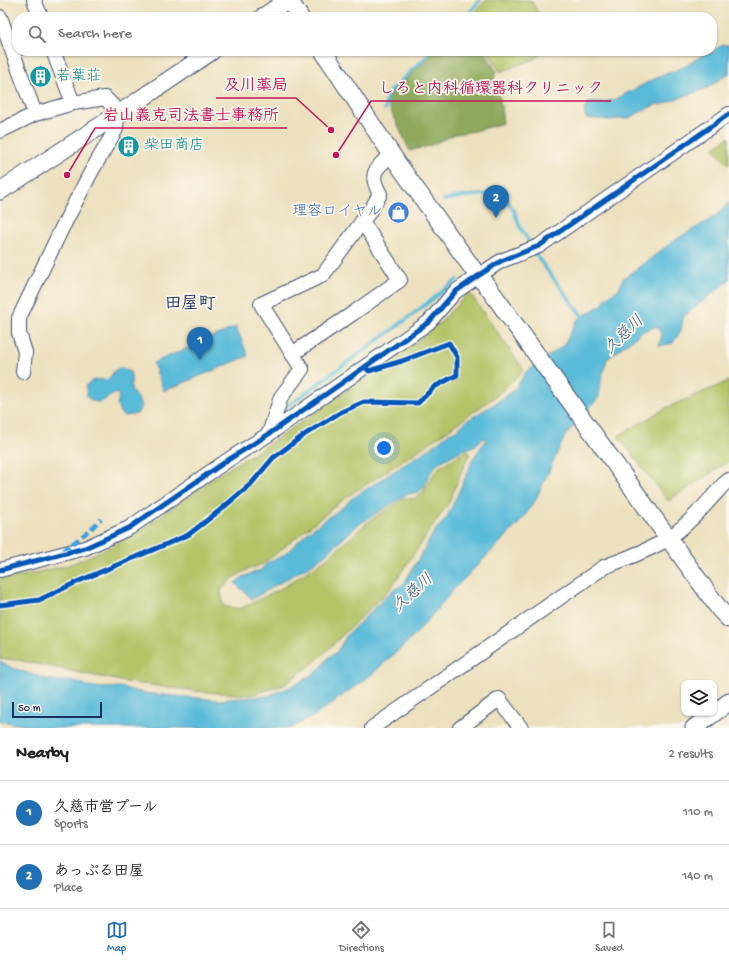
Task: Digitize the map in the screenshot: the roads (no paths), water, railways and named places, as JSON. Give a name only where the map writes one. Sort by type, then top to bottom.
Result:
[{"type":"street","points":[[34,0],[39,12]]},
{"type":"street","points":[[270,12],[288,0],[296,12]]},
{"type":"street","points":[[0,17],[12,50]]},
{"type":"street","points":[[14,56],[35,114]]},
{"type":"street","points":[[55,56],[72,104]]},
{"type":"street","points":[[0,191],[205,56]]},
{"type":"street","points":[[326,56],[392,154],[720,610],[729,619]]},
{"type":"street","points":[[0,131],[35,114],[72,104],[105,98],[114,107],[117,115],[116,129],[90,174],[62,228],[19,318],[19,333],[25,352],[23,372]]},
{"type":"street","points":[[0,570],[84,548],[129,528],[228,460],[269,434],[429,322],[456,292],[483,281],[501,260],[539,246],[729,114]]},
{"type":"street","points":[[269,434],[281,397],[302,368],[262,304],[323,275],[380,194],[376,186],[374,176],[378,166],[392,154]]},
{"type":"street","points":[[292,354],[400,280],[362,221]]},
{"type":"street","points":[[372,728],[604,567],[647,550],[669,538],[696,515],[729,480]]},
{"type":"street","points":[[460,728],[499,699],[521,728]]},
{"type":"street","points":[[694,728],[729,702]]},
{"type":"water","points":[[723,45],[729,45],[729,74],[706,88],[661,105],[658,104],[629,118],[608,120],[586,118],[584,110],[589,102],[612,101],[654,79],[686,66],[701,56],[717,56],[717,48]]},
{"type":"water","name":"久慈川","points":[[729,202],[729,280],[683,317],[681,331],[673,343],[659,346],[662,335],[657,326],[643,331],[607,359],[601,380],[599,397],[565,436],[535,501],[520,522],[454,589],[415,635],[372,674],[316,715],[291,728],[40,728],[0,721],[0,661],[12,668],[50,680],[78,682],[87,686],[103,688],[120,687],[143,693],[219,700],[268,696],[304,680],[319,670],[329,657],[337,652],[347,635],[393,590],[405,582],[434,532],[447,517],[472,460],[486,440],[484,438],[474,446],[458,452],[440,462],[434,467],[424,487],[419,492],[407,494],[358,525],[327,553],[312,564],[252,599],[235,583],[243,577],[261,570],[267,563],[283,556],[308,532],[346,505],[351,499],[432,447],[449,433],[457,430],[465,422],[513,391],[526,372],[565,343],[577,320],[603,304],[606,298],[619,289],[623,279],[675,240],[716,216]]},
{"type":"water","points":[[236,327],[248,356],[164,391],[153,363]]},
{"type":"water","points":[[119,368],[123,368],[130,372],[132,392],[141,406],[137,414],[125,416],[121,414],[117,405],[119,397],[117,393],[99,402],[95,402],[87,397],[86,386],[89,383],[94,380],[109,379],[114,371]]},
{"type":"waterway","points":[[470,12],[480,0]]},
{"type":"waterway","points":[[385,109],[387,94],[427,56]]},
{"type":"waterway","points":[[444,200],[466,196],[502,193],[514,211],[520,227],[531,245]]},
{"type":"waterway","points":[[534,251],[585,320]]},
{"type":"waterway","points":[[282,410],[403,322],[457,280]]},
{"type":"place","name":"若葉荘","points":[[41,77]]},
{"type":"place","name":"及川薬局","points":[[331,130]]},
{"type":"place","name":"柴田商店","points":[[128,146]]},
{"type":"place","name":"しろと内科循環器科クリニック","points":[[336,155]]},
{"type":"place","name":"岩山義克司法書士事務所","points":[[67,175]]},
{"type":"place","name":"理容ロイヤル","points":[[398,212]]},
{"type":"place","name":"あっぷる田屋","points":[[496,218]]},
{"type":"place","name":"久慈市営プール","points":[[200,360]]},
{"type":"district","name":"田屋町","points":[[190,305]]}]
